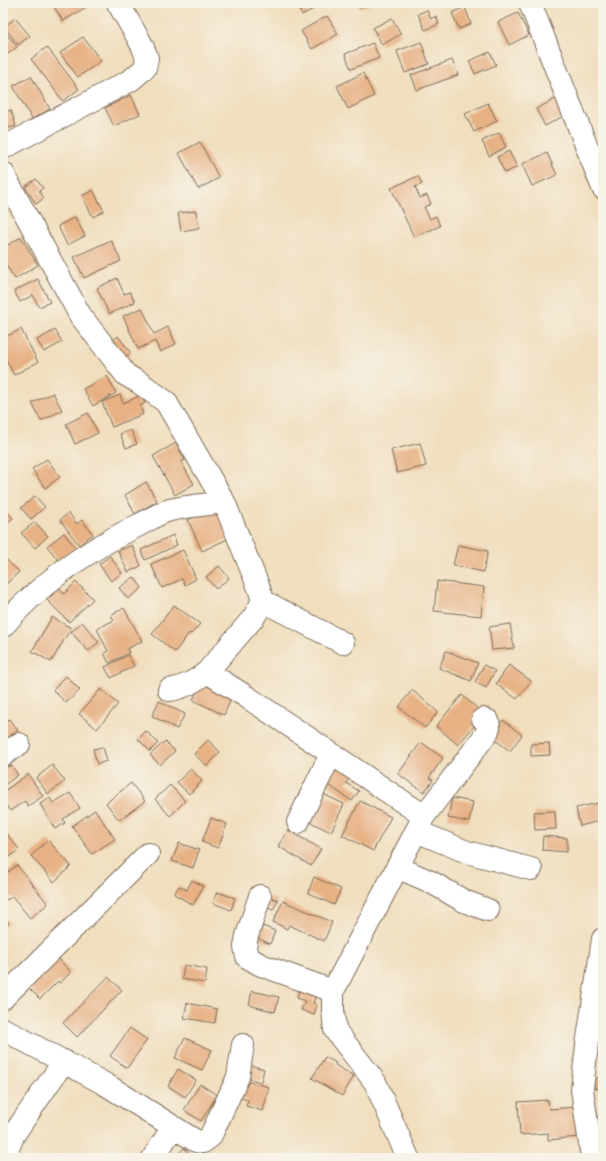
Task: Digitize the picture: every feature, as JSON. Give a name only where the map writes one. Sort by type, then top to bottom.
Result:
[{"type":"street","points":[[3,148],[131,80],[145,68],[147,58],[142,45],[118,3]]},
{"type":"street","points":[[530,3],[603,188]]},
{"type":"street","points":[[3,174],[80,315],[126,375],[140,382],[166,402],[224,502],[263,601],[344,643]]},
{"type":"street","points":[[3,626],[20,606],[40,589],[72,564],[112,538],[168,510],[224,502]]},
{"type":"street","points":[[169,690],[178,689],[194,682],[207,672],[254,617],[263,601]]},
{"type":"street","points":[[207,672],[247,697],[331,754],[420,824],[467,852],[531,869]]},
{"type":"street","points":[[408,1158],[375,1082],[335,1030],[333,991],[420,824],[487,733],[489,727],[488,721],[483,719]]},
{"type":"street","points":[[298,822],[331,754]]},
{"type":"street","points":[[3,998],[148,854]]},
{"type":"street","points":[[397,867],[431,882],[464,901],[488,910]]},
{"type":"street","points":[[260,896],[247,936],[245,947],[247,957],[260,964],[333,991]]},
{"type":"street","points":[[592,1158],[582,1089],[603,939]]},
{"type":"street","points":[[3,1029],[105,1084],[196,1141],[203,1142],[210,1137],[238,1077],[243,1045]]},
{"type":"street","points":[[4,1158],[14,1134],[64,1061]]},
{"type":"street","points":[[153,1158],[173,1127]]},
{"type":"building","points":[[52,3],[93,3],[63,21]]},
{"type":"building","points":[[295,3],[325,3],[302,15]]},
{"type":"building","points":[[357,3],[376,3],[359,8]]},
{"type":"building","points":[[465,7],[471,24],[459,29],[452,13]]},
{"type":"building","points":[[427,10],[431,19],[436,16],[439,24],[425,30],[418,14]]},
{"type":"building","points":[[518,13],[529,35],[509,45],[498,22]]},
{"type":"building","points":[[327,16],[338,34],[312,49],[301,31]]},
{"type":"building","points":[[15,18],[30,36],[18,45],[4,27]]},
{"type":"building","points":[[392,18],[401,34],[382,45],[373,28]]},
{"type":"building","points":[[7,35],[17,47],[3,58],[3,38]]},
{"type":"building","points":[[83,37],[101,61],[78,77],[60,53]]},
{"type":"building","points":[[421,42],[429,64],[405,73],[397,51]]},
{"type":"building","points":[[373,43],[379,58],[351,69],[345,54]]},
{"type":"building","points":[[47,47],[79,89],[63,101],[31,59]]},
{"type":"building","points":[[490,52],[496,65],[475,74],[469,61]]},
{"type":"building","points":[[452,60],[458,75],[417,90],[411,75]]},
{"type":"building","points":[[363,73],[374,96],[348,109],[337,86]]},
{"type":"building","points":[[31,76],[50,109],[32,119],[13,86]]},
{"type":"building","points":[[131,95],[140,114],[114,126],[105,108]]},
{"type":"building","points":[[561,96],[569,113],[545,126],[536,109]]},
{"type":"building","points":[[488,103],[497,121],[474,132],[465,114]]},
{"type":"building","points":[[11,110],[16,126],[3,130],[3,113]]},
{"type":"building","points":[[499,133],[506,147],[489,156],[482,141]]},
{"type":"building","points":[[200,142],[219,178],[198,189],[179,153]]},
{"type":"building","points":[[509,151],[517,167],[505,173],[497,157]]},
{"type":"building","points":[[547,153],[557,175],[532,186],[522,164]]},
{"type":"building","points":[[418,176],[422,184],[415,187],[420,198],[427,195],[431,204],[424,207],[430,219],[436,216],[440,226],[414,237],[391,188]]},
{"type":"building","points":[[36,179],[43,188],[39,191],[44,198],[36,204],[25,187]]},
{"type":"building","points":[[93,190],[104,211],[93,217],[82,196]]},
{"type":"building","points":[[196,211],[199,228],[181,231],[178,213]]},
{"type":"building","points":[[75,217],[85,236],[67,245],[58,226]]},
{"type":"building","points":[[21,237],[38,265],[15,279],[3,260],[3,248]]},
{"type":"building","points":[[111,240],[121,261],[84,278],[74,257]]},
{"type":"building","points":[[117,278],[124,294],[130,292],[135,302],[109,314],[97,288]]},
{"type":"building","points":[[38,279],[50,302],[39,307],[33,295],[20,302],[14,291]]},
{"type":"building","points":[[142,308],[154,334],[168,327],[176,344],[160,352],[155,341],[138,349],[123,316]]},
{"type":"building","points":[[21,329],[38,362],[14,375],[3,354],[3,338]]},
{"type":"building","points":[[55,330],[62,342],[44,352],[37,340]]},
{"type":"building","points":[[118,336],[131,353],[123,359],[110,343]]},
{"type":"building","points":[[107,376],[116,393],[93,406],[83,389]]},
{"type":"building","points":[[53,393],[62,410],[41,421],[32,403]]},
{"type":"building","points":[[120,395],[123,403],[142,395],[145,403],[140,406],[143,414],[112,427],[102,402]]},
{"type":"building","points":[[88,413],[98,433],[75,444],[66,424]]},
{"type":"building","points":[[131,430],[137,444],[126,448],[120,434]]},
{"type":"building","points":[[176,443],[185,460],[181,462],[194,484],[175,495],[153,456]]},
{"type":"building","points":[[420,443],[426,466],[397,473],[391,450]]},
{"type":"building","points":[[47,459],[60,477],[45,488],[32,469]]},
{"type":"building","points":[[146,482],[157,501],[135,514],[125,495]]},
{"type":"building","points":[[35,496],[45,507],[31,519],[21,508]]},
{"type":"building","points":[[220,505],[234,536],[202,551],[188,520]]},
{"type":"building","points":[[3,508],[13,518],[3,527]]},
{"type":"building","points":[[69,513],[77,524],[82,520],[93,534],[79,545],[60,520]]},
{"type":"building","points":[[35,522],[48,536],[35,548],[21,533]]},
{"type":"building","points":[[64,533],[76,548],[59,561],[47,546]]},
{"type":"building","points":[[173,535],[177,545],[145,560],[141,550]]},
{"type":"building","points":[[132,545],[141,566],[128,572],[118,551]]},
{"type":"building","points":[[458,545],[488,551],[483,572],[453,565]]},
{"type":"building","points":[[183,550],[196,579],[185,585],[182,579],[162,588],[151,564]]},
{"type":"building","points":[[3,556],[19,572],[3,587]]},
{"type":"building","points":[[110,556],[122,573],[111,581],[99,564]]},
{"type":"building","points":[[219,566],[229,578],[216,589],[206,577]]},
{"type":"building","points":[[134,577],[142,588],[128,599],[119,588]]},
{"type":"building","points":[[437,581],[484,587],[481,616],[434,611]]},
{"type":"building","points":[[76,582],[93,599],[69,622],[47,600],[59,588],[64,594]]},
{"type":"building","points":[[174,605],[200,624],[191,634],[189,633],[175,652],[152,634]]},
{"type":"building","points":[[124,608],[142,641],[127,649],[129,653],[109,663],[104,653],[108,651],[97,629],[114,620],[111,615]]},
{"type":"building","points":[[52,617],[71,628],[51,662],[32,651]]},
{"type":"building","points":[[82,622],[99,642],[88,651],[71,632]]},
{"type":"building","points":[[510,624],[514,648],[492,650],[489,627]]},
{"type":"building","points":[[446,651],[478,663],[471,681],[439,668]]},
{"type":"building","points":[[128,655],[134,666],[111,678],[105,667]]},
{"type":"building","points":[[484,665],[495,671],[486,688],[475,682]]},
{"type":"building","points":[[509,665],[531,681],[517,699],[496,684]]},
{"type":"building","points":[[66,676],[80,690],[66,703],[53,690]]},
{"type":"building","points":[[204,677],[234,692],[224,715],[193,700]]},
{"type":"building","points":[[101,689],[118,704],[97,729],[79,714]]},
{"type":"building","points":[[412,690],[438,712],[425,728],[399,707]]},
{"type":"building","points":[[462,695],[484,714],[458,745],[436,726]]},
{"type":"building","points":[[159,701],[185,714],[177,729],[152,716]]},
{"type":"building","points":[[9,719],[18,730],[3,742],[3,724]]},
{"type":"building","points":[[503,720],[522,735],[510,751],[491,737]]},
{"type":"building","points":[[146,731],[158,743],[150,751],[138,739]]},
{"type":"building","points":[[208,740],[220,752],[207,766],[194,754]]},
{"type":"building","points":[[165,741],[175,751],[160,765],[150,755]]},
{"type":"building","points":[[421,742],[443,758],[429,778],[433,780],[424,792],[398,774]]},
{"type":"building","points":[[549,743],[550,755],[531,756],[531,744]]},
{"type":"building","points":[[103,747],[107,761],[97,764],[93,749]]},
{"type":"building","points":[[333,759],[353,772],[346,783],[359,791],[352,801],[319,779]]},
{"type":"building","points":[[11,765],[18,775],[3,786],[3,770]]},
{"type":"building","points":[[52,765],[65,781],[48,794],[36,778]]},
{"type":"building","points":[[191,769],[202,781],[189,794],[177,782]]},
{"type":"building","points":[[28,774],[43,796],[28,806],[25,801],[10,811],[3,800],[3,792]]},
{"type":"building","points":[[131,783],[145,801],[119,820],[106,803]]},
{"type":"building","points":[[170,785],[185,801],[170,816],[155,799]]},
{"type":"building","points":[[319,792],[344,804],[331,832],[306,820]]},
{"type":"building","points":[[70,793],[80,808],[63,819],[65,823],[55,829],[40,804],[50,798],[53,803]]},
{"type":"building","points":[[452,798],[473,802],[469,822],[448,818]]},
{"type":"building","points":[[360,801],[391,817],[373,851],[342,835]]},
{"type":"building","points":[[603,802],[603,820],[580,826],[576,808]]},
{"type":"building","points":[[95,810],[115,839],[92,854],[72,826]]},
{"type":"building","points":[[555,811],[556,829],[535,830],[534,812]]},
{"type":"building","points":[[211,818],[227,824],[218,848],[202,842]]},
{"type":"building","points":[[3,830],[19,849],[3,863]]},
{"type":"building","points":[[288,830],[321,849],[311,866],[278,846]]},
{"type":"building","points":[[543,836],[567,838],[567,852],[542,850]]},
{"type":"building","points":[[48,840],[71,866],[54,882],[31,856]]},
{"type":"building","points":[[179,843],[199,850],[193,868],[172,861]]},
{"type":"building","points":[[17,865],[48,904],[30,918],[12,896],[7,900],[3,896],[3,876]]},
{"type":"building","points":[[314,877],[341,889],[334,905],[308,893]]},
{"type":"building","points":[[192,880],[203,886],[193,905],[174,894],[179,886],[187,890]]},
{"type":"building","points":[[217,892],[235,898],[231,910],[213,903]]},
{"type":"building","points":[[267,896],[278,900],[273,910],[263,906]]},
{"type":"building","points":[[283,901],[332,922],[324,941],[289,925],[287,929],[273,922]]},
{"type":"building","points":[[3,916],[9,923],[3,928]]},
{"type":"building","points":[[263,926],[275,931],[270,944],[257,938]]},
{"type":"building","points":[[56,956],[71,972],[60,983],[58,981],[40,999],[26,985]]},
{"type":"building","points":[[184,965],[207,969],[205,983],[182,979]]},
{"type":"building","points":[[108,977],[122,990],[77,1037],[63,1023]]},
{"type":"building","points":[[301,983],[318,989],[313,1003],[317,1005],[314,1015],[301,1010],[305,1001],[297,998]]},
{"type":"building","points":[[252,991],[279,997],[275,1012],[249,1005]]},
{"type":"building","points":[[187,1003],[217,1009],[215,1023],[184,1018]]},
{"type":"building","points":[[130,1028],[147,1040],[127,1068],[110,1056]]},
{"type":"building","points":[[185,1038],[212,1050],[202,1070],[175,1058]]},
{"type":"building","points":[[325,1057],[336,1063],[335,1065],[354,1076],[342,1096],[312,1078]]},
{"type":"building","points":[[246,1064],[264,1069],[261,1082],[242,1077]]},
{"type":"building","points":[[178,1069],[196,1080],[185,1097],[168,1086]]},
{"type":"building","points":[[603,1077],[603,1088],[595,1089],[593,1079]]},
{"type":"building","points":[[242,1080],[269,1087],[263,1111],[246,1106],[248,1100],[238,1097]]},
{"type":"building","points":[[200,1084],[217,1095],[201,1121],[184,1110]]},
{"type":"building","points":[[548,1100],[549,1109],[577,1107],[579,1137],[548,1140],[548,1133],[520,1135],[518,1102]]},
{"type":"building","points":[[184,1148],[193,1158],[174,1158]]}]
